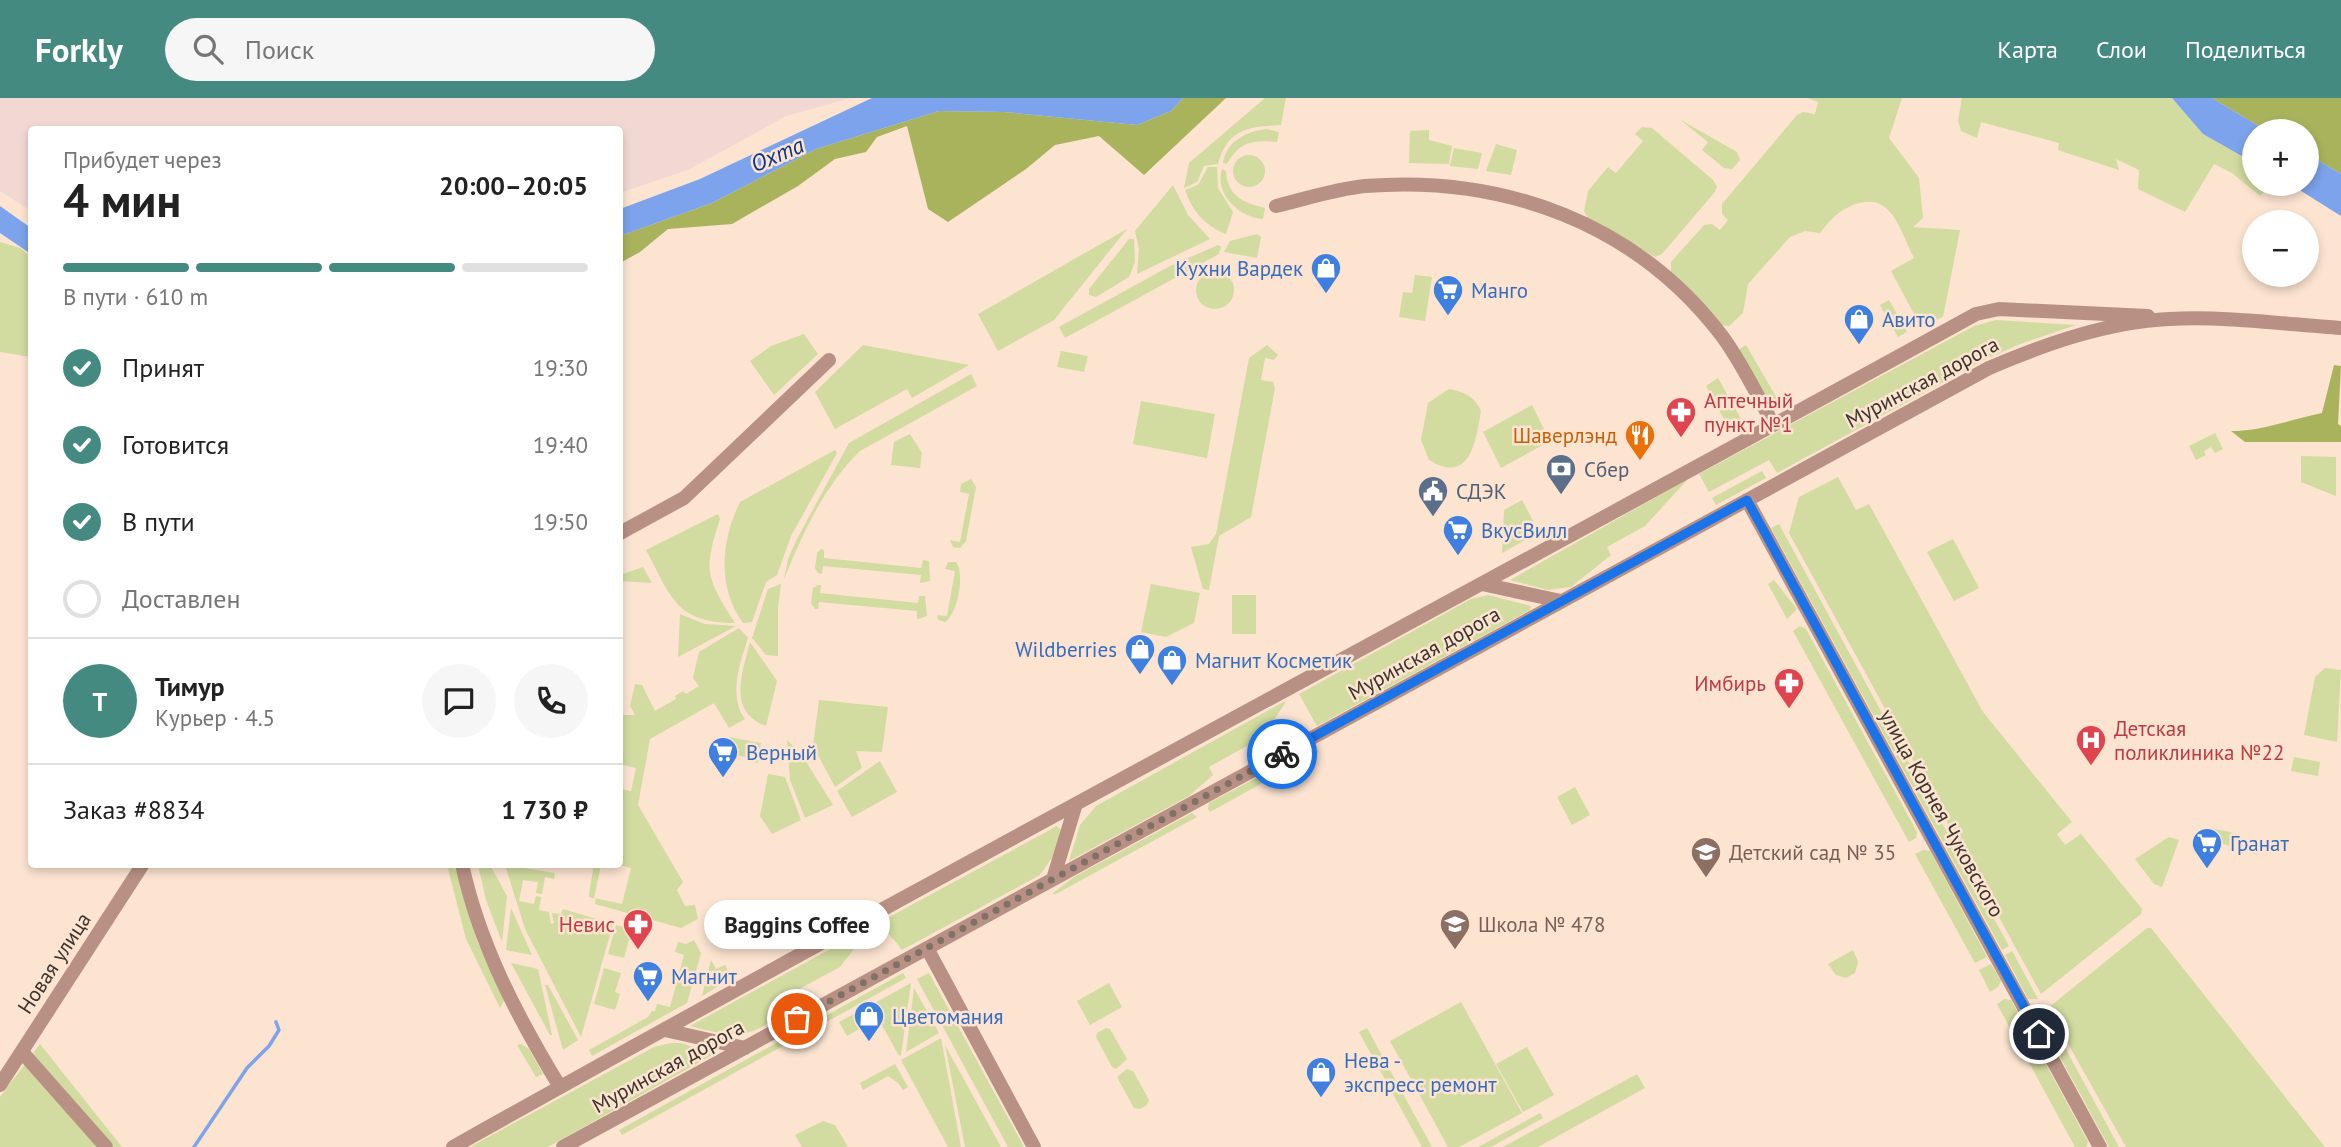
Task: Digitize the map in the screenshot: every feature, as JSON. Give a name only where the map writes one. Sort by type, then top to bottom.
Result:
[{"type":"street","points":[[1276,206],[1362,186],[1434,186],[1505,195],[1572,215],[1658,268],[1691,300],[1724,338],[1773,424]]},
{"type":"street","points":[[453,1147],[1773,424],[1987,311],[2125,313],[2167,319]]},
{"type":"street","name":"Муринская дорога","points":[[563,1147],[1989,368],[2032,349],[2078,335],[2167,319],[2213,319],[2341,328]]},
{"type":"street","points":[[623,531],[684,498],[829,360]]},
{"type":"street","name":"улица Корнея Чуковского","points":[[1747,500],[2100,1147]]},
{"type":"street","points":[[1482,584],[1561,601]]},
{"type":"street","points":[[1053,879],[1075,807]]},
{"type":"street","name":"Новая улица","points":[[0,1085],[140,868]]},
{"type":"street","points":[[463,868],[469,898],[490,955],[560,1087]]},
{"type":"street","points":[[927,948],[1034,1147]]},
{"type":"street","points":[[665,1030],[745,1048]]},
{"type":"street","points":[[22,1052],[106,1147]]},
{"type":"shaded area","points":[[0,98],[851,98],[786,116],[690,169],[623,192],[623,126],[28,126],[28,209],[0,191]]},
{"type":"green space","points":[[1183,98],[1226,98],[1144,175],[1099,136],[1055,145],[1026,169],[948,222],[928,209],[907,126],[877,137],[866,152],[835,159],[798,186],[732,224],[668,229],[640,252],[623,261],[623,235],[712,203],[816,149],[939,111],[1004,112],[1137,125],[1171,111]]},
{"type":"green space","points":[[1265,98],[1286,98],[1281,125],[1250,129],[1234,136],[1222,152],[1218,164],[1204,166],[1197,182],[1184,188],[1189,163]]},
{"type":"green space","points":[[1807,98],[1902,98],[1889,138],[1919,178],[1923,218],[1913,227],[1960,230],[1943,317],[1921,327],[1891,271],[1914,258],[1892,215],[1877,203],[1866,202],[1847,208],[1835,216],[1820,233],[1805,231],[1790,237],[1748,284],[1743,313],[1729,326],[1720,325],[1671,273],[1671,262],[1704,225],[1712,224],[1720,230],[1728,220],[1722,214],[1722,204],[1797,115],[1803,112],[1815,114],[1818,102]]},
{"type":"green space","points":[[1962,98],[2172,98],[2203,134],[2242,156],[2242,181],[2214,164],[2185,212],[2138,189],[2139,170],[2116,159],[2119,170],[2058,150],[2059,143],[1981,122],[1977,138],[1961,131],[1958,121]]},
{"type":"green space","points":[[2212,98],[2341,98],[2341,174],[2319,161],[2319,119],[2247,119]]},
{"type":"green space","points":[[1679,119],[1737,152],[1740,160],[1732,169],[1724,168],[1702,150],[1708,142]]},
{"type":"green space","points":[[1642,127],[1652,128],[1713,180],[1717,187],[1662,254],[1655,257],[1588,218],[1584,211],[1588,191],[1608,167],[1616,173],[1643,141],[1635,134]]},
{"type":"green space","points":[[1267,129],[1279,132],[1277,142],[1261,141],[1242,146],[1227,164],[1223,163],[1228,149],[1238,139]]},
{"type":"green space","points":[[1429,130],[1429,140],[1452,146],[1449,164],[1409,163],[1410,131]]},
{"type":"green space","points":[[1496,144],[1517,150],[1511,175],[1486,171]]},
{"type":"green space","points":[[1454,148],[1482,153],[1478,169],[1450,166]]},
{"type":"green space","points":[[1249,155],[1261,159],[1265,171],[1261,183],[1249,187],[1237,183],[1233,171],[1237,159]]},
{"type":"green space","points":[[1208,167],[1217,167],[1218,188],[1233,212],[1226,234],[1200,217],[1185,190],[1198,185]]},
{"type":"green space","points":[[1222,169],[1226,171],[1230,187],[1238,197],[1265,208],[1263,219],[1245,214],[1231,203],[1222,187]]},
{"type":"green space","points":[[1173,185],[1188,215],[1210,239],[1137,274],[1139,249],[1135,231]]},
{"type":"green space","points":[[1127,229],[1054,320],[998,351],[978,314]]},
{"type":"green space","points":[[1257,234],[1261,237],[1257,258],[1224,252],[1230,241]]},
{"type":"green space","points":[[1129,239],[1134,239],[1135,262],[1129,277],[1096,297],[1089,295],[1089,289]]},
{"type":"green space","points":[[0,242],[20,248],[28,255],[28,357],[0,352]]},
{"type":"green space","points":[[1218,245],[1221,247],[1219,254],[1065,338],[1059,327],[1170,266]]},
{"type":"green space","points":[[1215,271],[1228,277],[1234,290],[1228,303],[1215,309],[1202,303],[1196,290],[1202,277]]},
{"type":"green space","points":[[1415,275],[1432,277],[1425,321],[1399,317],[1403,292],[1412,293]]},
{"type":"green space","points":[[1889,300],[1907,332],[1898,337],[1880,305]]},
{"type":"green space","points":[[1996,320],[2076,325],[2020,344],[1984,360],[1777,473],[1769,460],[1709,492],[1699,474],[1974,326]]},
{"type":"green space","points":[[804,334],[818,354],[774,395],[750,361],[771,346]]},
{"type":"green space","points":[[863,345],[969,365],[912,398],[907,389],[835,429],[815,392]]},
{"type":"green space","points":[[1267,345],[1278,355],[1274,360],[1265,358],[1261,380],[1273,382],[1275,388],[1251,517],[1219,536],[1209,590],[1203,589],[1191,547],[1209,544],[1216,534],[1249,358]]},
{"type":"green space","points":[[1746,345],[1782,407],[1773,412],[1738,350]]},
{"type":"green space","points":[[1061,351],[1088,356],[1084,372],[1057,367]]},
{"type":"green space","points":[[2334,365],[2341,366],[2338,424],[2341,426],[2341,442],[2245,442],[2231,431],[2266,427],[2322,413]]},
{"type":"green space","points":[[971,374],[977,386],[860,451],[847,465],[816,511],[784,579],[788,559],[797,539],[849,443]]},
{"type":"green space","points":[[1718,378],[1745,426],[1732,434],[1706,386]]},
{"type":"green space","points":[[1449,389],[1468,396],[1481,411],[1469,456],[1454,467],[1443,467],[1429,460],[1421,440],[1428,403]]},
{"type":"green space","points":[[1141,401],[1215,414],[1207,458],[1133,444]]},
{"type":"green space","points":[[1532,405],[1550,441],[1501,468],[1483,432]]},
{"type":"green space","points":[[2215,433],[2223,449],[2215,453],[2211,447],[2204,451],[2206,455],[2196,460],[2189,446]]},
{"type":"green space","points":[[910,434],[922,453],[920,468],[891,465],[894,442]]},
{"type":"green space","points":[[835,450],[837,453],[791,536],[777,575],[766,582],[752,622],[743,623],[729,595],[725,564],[729,532],[740,502]]},
{"type":"green space","points":[[2301,456],[2336,457],[2336,496],[2301,482]]},
{"type":"green space","points":[[1762,471],[1766,478],[1716,505],[1712,498]]},
{"type":"green space","points":[[1838,477],[1856,510],[1869,504],[1983,712],[2072,822],[2057,834],[2065,845],[2081,834],[2142,909],[2141,914],[2041,994],[1789,533],[1799,497]]},
{"type":"green space","points":[[971,479],[976,487],[966,541],[960,548],[953,547],[950,540],[960,542],[969,494],[960,492],[961,484]]},
{"type":"green space","points":[[1688,479],[1645,526],[1607,547],[1611,555],[1571,587],[1548,590],[1510,580]]},
{"type":"green space","points":[[1522,500],[1539,532],[1502,553],[1504,510]]},
{"type":"green space","points":[[718,514],[720,519],[711,551],[710,573],[718,595],[735,623],[699,618],[677,604],[646,550]]},
{"type":"green space","points":[[1779,524],[2009,946],[2002,950],[1771,528]]},
{"type":"green space","points":[[1953,539],[1979,588],[1954,601],[1927,552]]},
{"type":"green space","points":[[821,549],[824,550],[824,558],[921,568],[923,560],[929,561],[930,581],[920,583],[921,575],[823,566],[822,574],[818,573],[815,568],[817,553]]},
{"type":"green space","points":[[948,562],[956,562],[959,567],[960,584],[957,602],[950,618],[945,622],[938,620],[937,615],[947,616],[955,571],[945,569]]},
{"type":"green space","points":[[643,567],[652,583],[623,581],[623,574]]},
{"type":"green space","points":[[1774,580],[1797,609],[1787,619],[1768,584]]},
{"type":"green space","points":[[781,584],[778,656],[766,655],[752,638],[768,589]]},
{"type":"green space","points":[[1151,584],[1200,593],[1194,623],[1166,637],[1141,632]]},
{"type":"green space","points":[[821,585],[820,593],[918,603],[919,596],[925,596],[927,616],[917,619],[917,611],[819,602],[818,609],[815,609],[811,603],[813,588]]},
{"type":"green space","points":[[1232,595],[1256,595],[1256,634],[1232,634]]},
{"type":"green space","points":[[1488,595],[1531,606],[1530,610],[1317,726],[1299,694],[1471,599]]},
{"type":"green space","points":[[680,614],[705,624],[736,626],[678,657]]},
{"type":"green space","points":[[1800,626],[1806,629],[1917,832],[1916,838],[1909,842],[1793,631]]},
{"type":"green space","points":[[739,628],[748,638],[736,690],[740,710],[745,719],[729,728],[714,703],[650,739],[638,805],[683,882],[677,890],[685,906],[695,905],[698,919],[681,928],[595,904],[596,899],[589,897],[589,893],[593,868],[600,868],[594,898],[622,904],[631,868],[623,866],[623,790],[631,791],[636,768],[623,765],[623,715],[635,715],[630,706],[635,684],[642,685],[655,711],[676,699],[675,696],[683,691],[686,694],[699,686],[693,678],[699,652]]},
{"type":"green space","points":[[750,642],[777,681],[766,726],[746,711],[742,701],[741,679]]},
{"type":"green space","points":[[2325,668],[2341,670],[2337,742],[2304,735],[2315,677]]},
{"type":"green space","points":[[819,700],[888,707],[882,752],[856,751],[862,768],[835,787],[813,746]]},
{"type":"green space","points":[[1287,700],[1263,737],[1209,767],[1213,775],[1189,796],[1069,861],[1080,825],[1096,806]]},
{"type":"green space","points":[[729,737],[761,743],[758,763],[750,762],[750,758],[726,753]]},
{"type":"green space","points":[[787,740],[802,755],[833,805],[805,818],[790,780]]},
{"type":"green space","points":[[1316,746],[1319,752],[1210,812],[1208,809],[1209,803]]},
{"type":"green space","points":[[2294,757],[2320,762],[2318,776],[2291,771]]},
{"type":"green space","points":[[880,761],[897,792],[852,817],[837,791]]},
{"type":"green space","points":[[768,774],[785,777],[801,820],[772,834],[760,816]]},
{"type":"green space","points":[[1575,787],[1590,815],[1572,825],[1557,797]]},
{"type":"green space","points":[[1192,813],[1197,817],[1054,895],[1053,893],[1074,877]]},
{"type":"green space","points":[[1057,826],[1061,830],[1053,856],[1040,875],[902,950],[880,922]]},
{"type":"green space","points":[[2210,828],[2230,832],[2259,847],[2257,855],[2206,838]]},
{"type":"green space","points":[[2169,837],[2179,840],[2162,887],[2154,884],[2135,859]]},
{"type":"green space","points":[[1923,850],[1930,851],[1987,957],[1975,963],[1915,854]]},
{"type":"green space","points":[[448,868],[457,870],[478,943],[505,999],[500,1008],[466,939]]},
{"type":"green space","points":[[479,868],[492,868],[507,896],[502,942],[486,900]]},
{"type":"green space","points":[[506,868],[555,873],[554,879],[545,877],[542,894],[536,893],[538,882],[523,880],[519,901],[534,904],[536,896],[541,897],[539,910],[549,912],[551,924],[554,923],[552,913],[561,914],[563,909],[613,924],[581,1037],[525,929]]},
{"type":"green space","points":[[511,908],[532,955],[506,950]]},
{"type":"green space","points":[[616,925],[632,929],[624,958],[608,954]]},
{"type":"green space","points":[[872,926],[840,967],[792,993],[797,1002],[770,1022],[748,1032],[736,1034],[690,1026]]},
{"type":"green space","points":[[2147,928],[2151,928],[2325,1147],[2126,1147],[2048,1008]]},
{"type":"green space","points":[[694,940],[701,953],[687,1003],[592,1056],[589,1050],[648,1017],[655,1011],[657,1004],[670,1007],[684,955],[675,952],[678,942],[686,944]]},
{"type":"green space","points":[[1853,950],[1858,962],[1855,973],[1846,978],[1836,975],[1828,964]]},
{"type":"green space","points":[[2012,951],[2038,999],[2028,999],[2005,955]]},
{"type":"green space","points":[[711,960],[716,969],[725,965],[732,978],[702,996]]},
{"type":"green space","points":[[511,963],[538,969],[552,1035],[550,1035]]},
{"type":"green space","points":[[1991,964],[2001,981],[1998,987],[1990,992],[1979,970]]},
{"type":"green space","points":[[604,968],[621,973],[615,992],[620,994],[615,1010],[594,1004]]},
{"type":"green space","points":[[903,973],[906,978],[622,1135],[619,1130]]},
{"type":"green space","points":[[929,973],[1024,1147],[1008,1147],[917,979]]},
{"type":"green space","points":[[911,983],[901,1055],[899,1056],[871,1005]]},
{"type":"green space","points":[[1109,983],[1122,1007],[1090,1025],[1077,1001]]},
{"type":"green space","points":[[545,985],[548,985],[578,1040],[563,1050]]},
{"type":"green space","points":[[914,988],[939,1033],[906,1052]]},
{"type":"green space","points":[[2004,999],[2011,1000],[2088,1142],[2086,1147],[2075,1147],[1997,1004]]},
{"type":"green space","points":[[1461,1002],[1522,1113],[1459,1147],[1448,1147],[1390,1041]]},
{"type":"green space","points":[[865,1008],[872,1022],[847,1036],[839,1022]]},
{"type":"green space","points":[[2044,1009],[2119,1147],[2109,1147],[2038,1016]]},
{"type":"green space","points":[[1106,1028],[1110,1029],[1127,1059],[1116,1069],[1112,1067],[1096,1037],[1097,1033]]},
{"type":"green space","points":[[1367,1028],[1432,1147],[1422,1147],[1359,1032]]},
{"type":"green space","points":[[941,1038],[961,1147],[948,1147],[901,1060]]},
{"type":"green space","points":[[681,1043],[714,1054],[548,1147],[470,1147],[654,1047]]},
{"type":"green space","points":[[40,1044],[122,1147],[0,1147],[0,1097]]},
{"type":"green space","points":[[521,1044],[529,1049],[543,1074],[536,1077],[517,1045]]},
{"type":"green space","points":[[945,1045],[1001,1147],[965,1147]]},
{"type":"green space","points":[[1527,1047],[1554,1095],[1523,1112],[1496,1064]]},
{"type":"green space","points":[[895,1064],[908,1087],[903,1090],[888,1076],[863,1090],[860,1083]]},
{"type":"green space","points":[[1127,1069],[1133,1071],[1149,1100],[1147,1105],[1140,1109],[1134,1108],[1118,1079]]},
{"type":"green space","points":[[1637,1074],[1645,1088],[1538,1147],[1503,1147]]},
{"type":"green space","points":[[1540,1113],[1543,1118],[1491,1147],[1478,1147]]},
{"type":"green space","points":[[823,1121],[835,1125],[848,1147],[802,1147],[795,1135]]},
{"type":"water","name":"Охта","points":[[872,98],[1183,98],[1171,111],[1137,125],[1004,112],[939,111],[816,149],[712,203],[623,235],[623,208],[700,179]]},
{"type":"water","points":[[2172,98],[2212,98],[2247,119],[2242,119],[2242,156],[2203,134]]},
{"type":"water","points":[[2319,161],[2341,174],[2341,216],[2309,196],[2319,196]]},
{"type":"water","points":[[0,206],[28,226],[28,252],[0,233]]},
{"type":"waterway","points":[[194,1147],[247,1068],[269,1046],[279,1030],[276,1022]]},
{"type":"way so far","points":[[797,1019],[1282,754]]},
{"type":"place","name":"Кухни Вардек","points":[[1326,295]]},
{"type":"place","name":"Манго","points":[[1448,317]]},
{"type":"place","name":"Авито","points":[[1859,346]]},
{"type":"place","name":"Аптечный пункт №1","points":[[1681,439]]},
{"type":"place","name":"Шаверлэнд","points":[[1640,462]]},
{"type":"place","name":"Сбер","points":[[1561,496]]},
{"type":"place","name":"СДЭК","points":[[1433,518]]},
{"type":"place","name":"ВкусВилл","points":[[1458,557]]},
{"type":"place","name":"Wildberries","points":[[1140,676]]},
{"type":"place","name":"Магнит Косметик","points":[[1172,687]]},
{"type":"place","name":"Имбирь","points":[[1789,710]]},
{"type":"place","name":"Детская поликлиника №22","points":[[2091,767]]},
{"type":"place","name":"Верный","points":[[723,779]]},
{"type":"place","name":"Гранат","points":[[2207,870]]},
{"type":"place","name":"Детский сад № 35","points":[[1706,879]]},
{"type":"place","name":"Невис","points":[[638,951]]},
{"type":"place","name":"Школа № 478","points":[[1455,951]]},
{"type":"place","name":"Магнит","points":[[648,1003]]},
{"type":"place","name":"Baggins Coffee","points":[[797,1019]]},
{"type":"place","name":"Цветомания","points":[[869,1043]]},
{"type":"place","name":"Нева - экспресс ремонт","points":[[1321,1099]]},
{"type":"route","points":[[1282,754],[1747,500],[2039,1034]]}]
